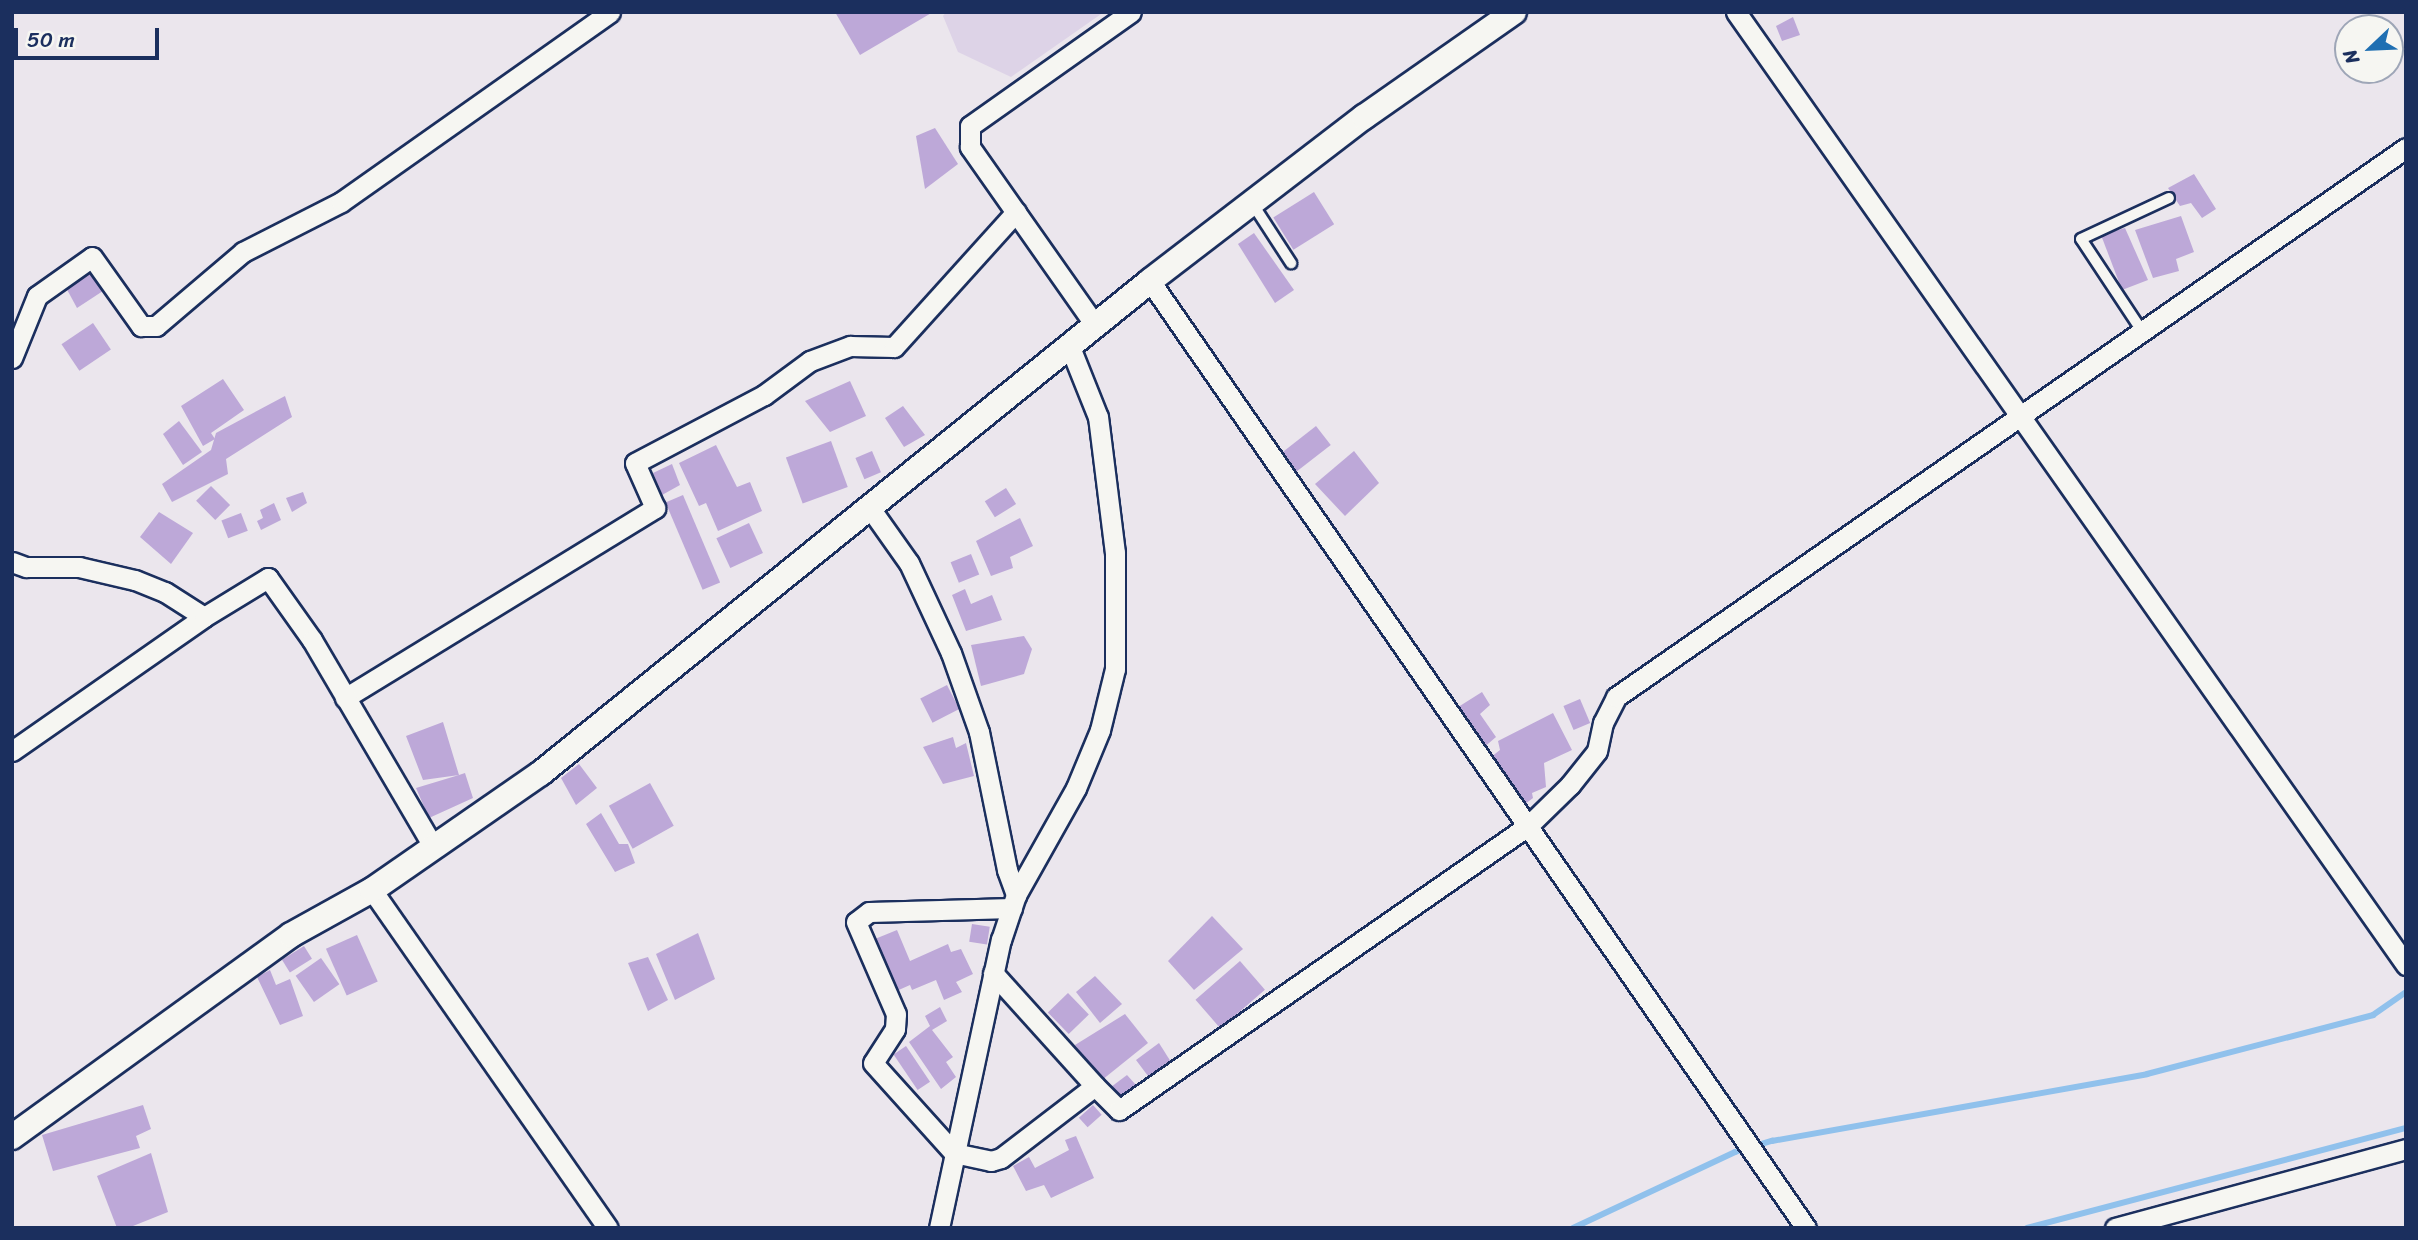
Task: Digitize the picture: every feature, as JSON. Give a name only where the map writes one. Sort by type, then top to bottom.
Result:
[{"type":"street","points":[[12,1137],[291,935],[372,890],[541,773],[1150,281],[1364,117],[1514,12]]},
{"type":"street","points":[[1736,12],[2406,965]]},
{"type":"street","points":[[12,358],[37,296],[92,257],[141,326],[156,326],[243,252],[341,202],[608,13]]},
{"type":"street","points":[[1095,326],[970,147],[970,126],[1122,15]]},
{"type":"street","points":[[993,973],[1119,1110],[1528,826],[1570,785],[1597,751],[1602,723],[1616,697],[2406,148]]},
{"type":"street","points":[[345,698],[655,508],[635,463],[764,395],[810,361],[850,346],[894,347],[1016,212]]},
{"type":"street","points":[[1150,281],[1806,1228]]},
{"type":"street","points":[[939,1228],[993,973],[1014,902],[1076,788],[1100,730],[1115,668],[1115,553],[1098,417],[1070,347]]},
{"type":"street","points":[[870,508],[909,563],[951,653],[979,732],[1014,902]]},
{"type":"street","points":[[12,562],[26,567],[79,567],[135,580],[166,592],[204,617]]},
{"type":"street","points":[[12,751],[204,617],[268,578],[312,640],[434,848]]},
{"type":"street","points":[[372,890],[608,1228]]},
{"type":"street","points":[[1014,902],[869,912],[856,922],[896,1014],[895,1028],[873,1063],[954,1153],[991,1161],[1001,1158],[1095,1086]]},
{"type":"street","points":[[2115,1228],[2406,1149]]},
{"type":"street","points":[[2179,1211],[2193,1228]]},
{"type":"lane","points":[[2142,331],[2081,239],[2169,198]]},
{"type":"lane","points":[[1252,203],[1290,263]]},
{"type":"shaded area","points":[[946,12],[1104,12],[1011,77],[958,52],[943,16]]},
{"type":"building","points":[[835,12],[933,12],[860,55]]},
{"type":"building","points":[[1793,17],[1800,35],[1782,41],[1776,26]]},
{"type":"building","points":[[935,128],[958,164],[925,189],[916,136]]},
{"type":"building","points":[[2194,174],[2216,209],[2202,218],[2191,203],[2180,206],[2168,188]]},
{"type":"building","points":[[1314,192],[1334,224],[1293,250],[1273,217]]},
{"type":"building","points":[[2181,216],[2194,252],[2176,259],[2179,271],[2153,278],[2135,230]]},
{"type":"building","points":[[2125,228],[2148,280],[2122,290],[2101,235]]},
{"type":"building","points":[[1254,233],[1294,290],[1275,303],[1238,244]]},
{"type":"building","points":[[89,264],[106,289],[77,308],[64,284]]},
{"type":"building","points":[[93,323],[111,350],[79,371],[61,344]]},
{"type":"building","points":[[223,379],[244,410],[211,433],[215,439],[203,446],[181,406]]},
{"type":"building","points":[[850,381],[866,416],[830,432],[805,401]]},
{"type":"building","points":[[285,396],[292,417],[226,459],[228,474],[172,502],[162,484],[211,450],[216,433]]},
{"type":"building","points":[[903,406],[925,435],[904,447],[885,418]]},
{"type":"building","points":[[179,421],[202,452],[183,465],[163,434]]},
{"type":"building","points":[[1316,426],[1331,445],[1295,473],[1281,454]]},
{"type":"building","points":[[831,441],[848,487],[803,503],[786,457]]},
{"type":"building","points":[[716,445],[737,487],[750,482],[762,511],[718,531],[706,503],[699,506],[679,463]]},
{"type":"building","points":[[872,451],[881,472],[864,479],[855,458]]},
{"type":"building","points":[[1354,451],[1379,483],[1345,516],[1315,484]]},
{"type":"building","points":[[672,464],[680,485],[662,495],[653,473]]},
{"type":"building","points":[[211,486],[230,505],[215,520],[196,501]]},
{"type":"building","points":[[1006,488],[1016,504],[995,517],[985,501]]},
{"type":"building","points":[[303,492],[307,503],[292,512],[286,498]]},
{"type":"building","points":[[683,495],[720,582],[703,590],[666,502]]},
{"type":"building","points":[[274,503],[281,520],[261,530],[257,521],[263,518],[260,510]]},
{"type":"building","points":[[159,512],[193,533],[171,564],[140,537]]},
{"type":"building","points":[[241,513],[248,531],[228,538],[221,521]]},
{"type":"building","points":[[1020,518],[1033,546],[1010,557],[1013,568],[991,576],[976,541]]},
{"type":"building","points":[[749,523],[763,553],[730,568],[716,538]]},
{"type":"building","points":[[971,554],[979,574],[959,583],[951,562]]},
{"type":"building","points":[[965,589],[971,604],[992,595],[1002,620],[966,631],[952,595]]},
{"type":"building","points":[[1024,636],[1032,649],[1024,674],[981,686],[971,645]]},
{"type":"building","points":[[947,685],[959,709],[933,723],[920,699]]},
{"type":"building","points":[[1482,692],[1490,705],[1480,714],[1496,737],[1482,749],[1455,709]]},
{"type":"building","points":[[1580,699],[1590,723],[1574,730],[1563,706]]},
{"type":"building","points":[[1553,713],[1572,750],[1544,763],[1546,787],[1532,793],[1533,798],[1525,804],[1491,757],[1500,750],[1498,741]]},
{"type":"building","points":[[443,722],[459,775],[423,780],[406,736]]},
{"type":"building","points":[[953,737],[956,748],[966,743],[974,776],[943,784],[923,747]]},
{"type":"building","points":[[579,764],[597,788],[576,805],[561,778]]},
{"type":"building","points":[[465,773],[473,798],[429,818],[416,788]]},
{"type":"building","points":[[650,783],[674,826],[633,849],[609,806]]},
{"type":"building","points":[[601,813],[619,844],[628,844],[635,863],[615,872],[586,824]]},
{"type":"building","points":[[1212,916],[1243,949],[1194,990],[1168,961]]},
{"type":"building","points":[[972,924],[990,927],[987,945],[969,942]]},
{"type":"building","points":[[897,930],[910,961],[948,944],[951,952],[961,949],[973,974],[956,982],[962,992],[944,1000],[936,980],[912,990],[910,985],[892,993],[870,941]]},
{"type":"building","points":[[698,933],[715,979],[675,1000],[656,954]]},
{"type":"building","points":[[357,935],[378,982],[347,995],[326,949]]},
{"type":"building","points":[[304,946],[312,959],[290,972],[282,960]]},
{"type":"building","points":[[648,957],[668,1000],[648,1011],[628,963]]},
{"type":"building","points":[[321,958],[339,984],[314,1002],[296,976]]},
{"type":"building","points":[[1240,961],[1265,990],[1220,1028],[1195,1000]]},
{"type":"building","points":[[270,970],[276,985],[290,979],[303,1016],[280,1025],[257,977]]},
{"type":"building","points":[[1095,976],[1122,1004],[1100,1023],[1076,992]]},
{"type":"building","points":[[1068,993],[1089,1015],[1069,1034],[1048,1012]]},
{"type":"building","points":[[940,1007],[947,1021],[932,1030],[953,1057],[946,1062],[956,1077],[941,1089],[909,1042],[930,1026],[925,1016]]},
{"type":"building","points":[[1125,1014],[1148,1043],[1102,1080],[1075,1045]]},
{"type":"building","points":[[1159,1043],[1171,1062],[1148,1076],[1136,1060]]},
{"type":"building","points":[[906,1046],[930,1082],[918,1090],[894,1054]]},
{"type":"building","points":[[1127,1075],[1136,1085],[1119,1099],[1111,1087]]},
{"type":"building","points":[[143,1105],[151,1129],[136,1136],[140,1148],[53,1171],[42,1135]]},
{"type":"building","points":[[1093,1105],[1102,1115],[1088,1127],[1079,1118]]},
{"type":"building","points":[[1076,1136],[1094,1178],[1051,1198],[1044,1185],[1026,1191],[1013,1166],[1029,1157],[1035,1168],[1069,1150],[1065,1140]]},
{"type":"building","points":[[151,1153],[168,1212],[128,1228],[117,1228],[97,1176]]},
{"type":"waterway","points":[[1573,1228],[1735,1152],[1772,1141],[2147,1074],[2373,1015],[2406,992]]},
{"type":"waterway","points":[[2027,1228],[2406,1128]]}]
